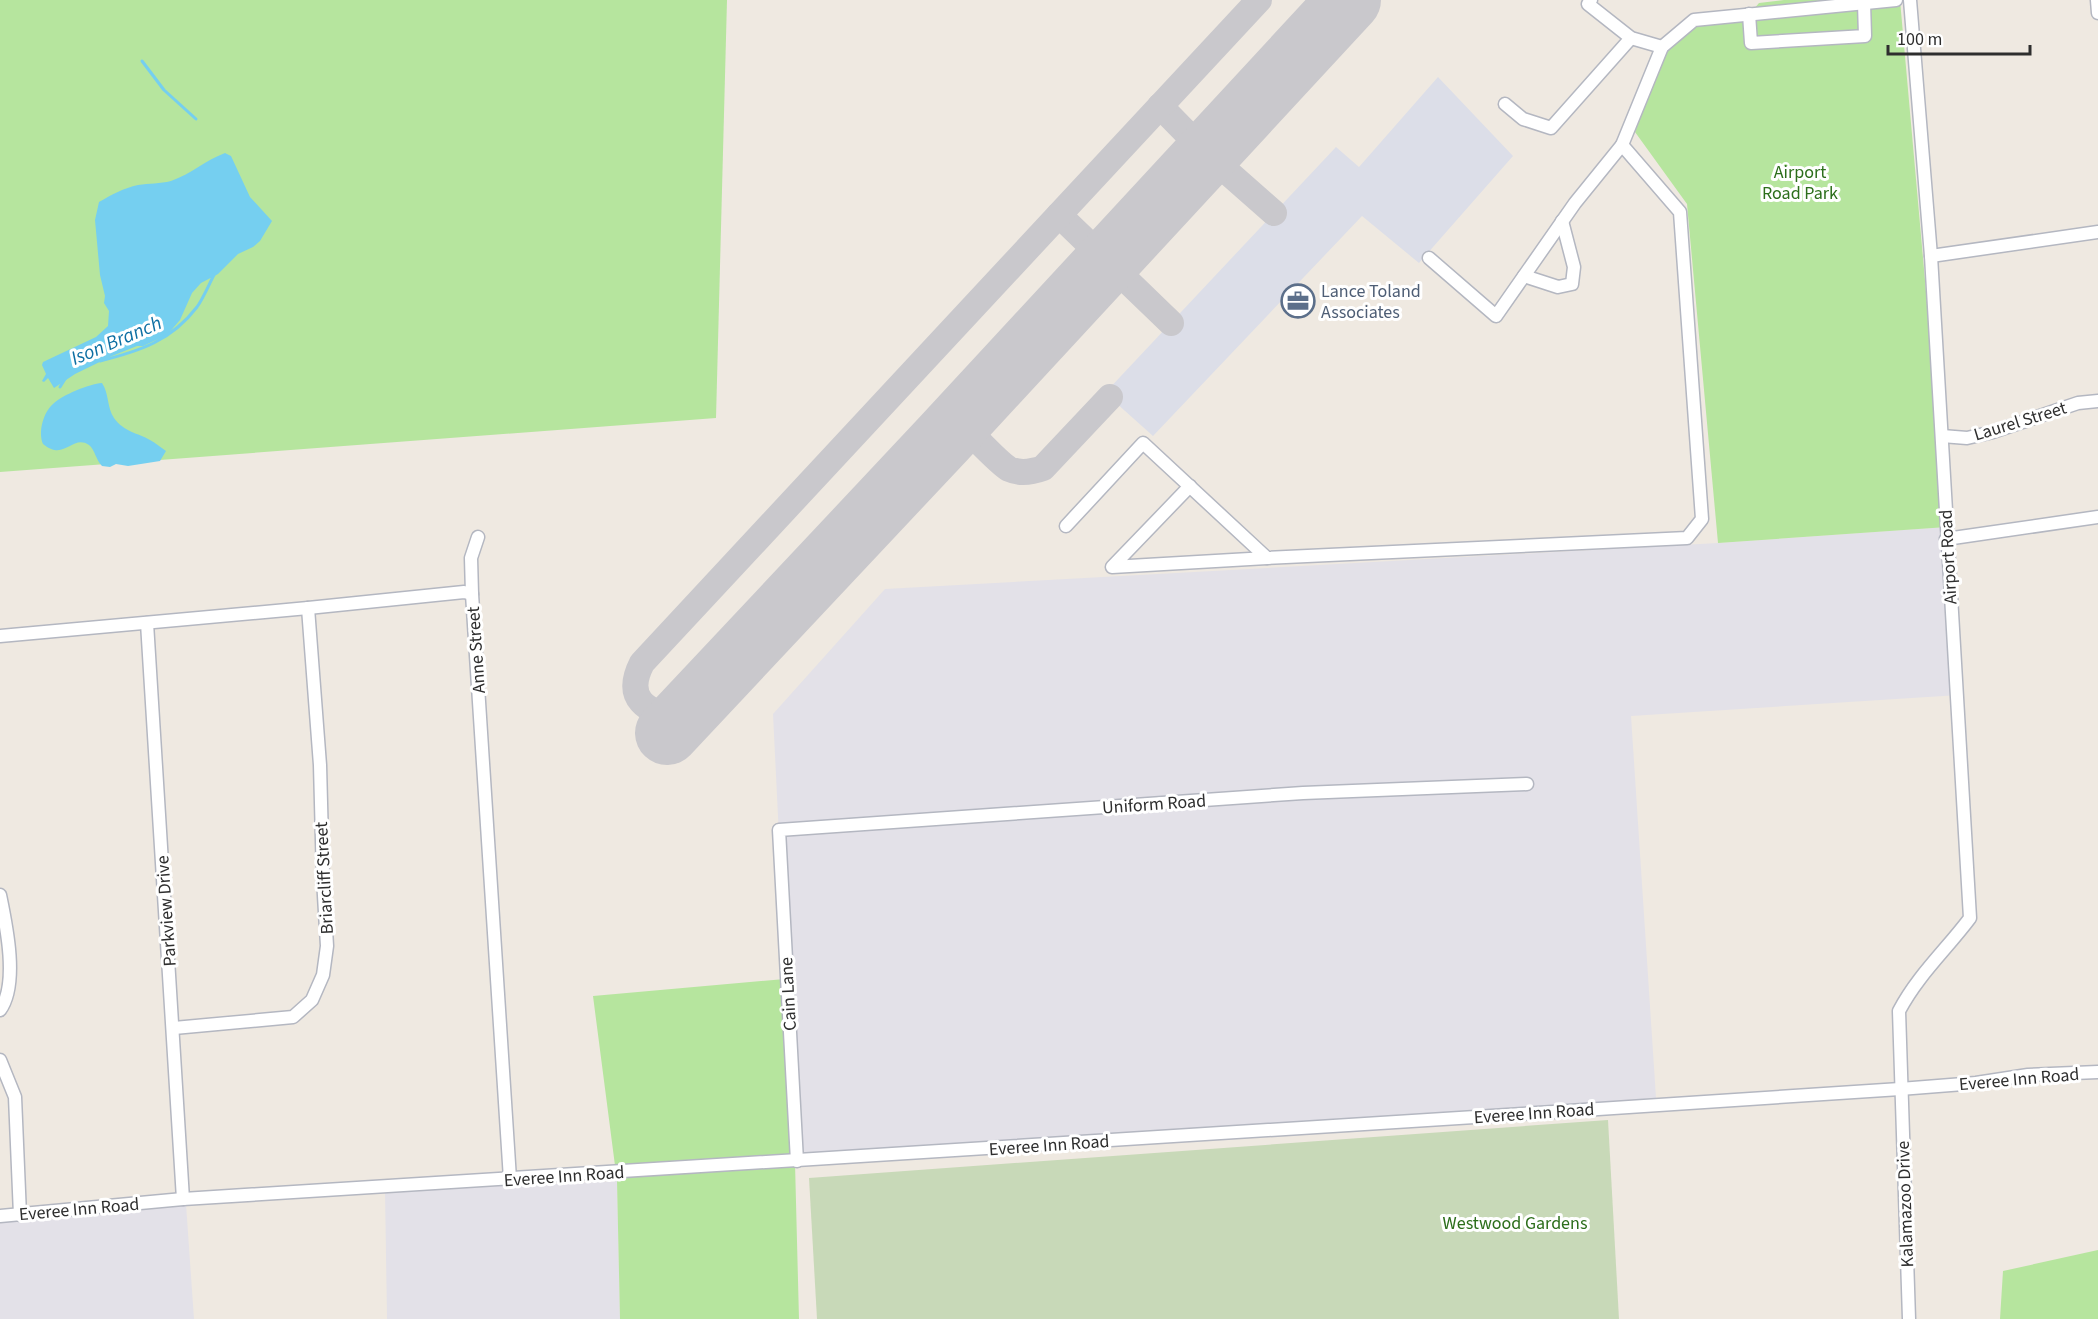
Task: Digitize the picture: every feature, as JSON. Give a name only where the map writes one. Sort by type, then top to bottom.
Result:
[{"type":"street","points":[[1590,0],[1588,4],[1630,38],[1662,47]]},
{"type":"street","points":[[1429,258],[1496,316],[1562,221],[1622,145],[1662,47],[1694,20],[1896,0]]},
{"type":"street","name":"Airport Road","points":[[1900,1089],[1899,1011],[1916,981],[1970,918],[1931,256],[1910,0]]},
{"type":"street","points":[[2097,0],[2098,13]]},
{"type":"street","points":[[1749,14],[1751,44],[1865,36],[1864,3]]},
{"type":"street","points":[[1505,104],[1523,119],[1551,128],[1630,38]]},
{"type":"street","points":[[1190,486],[1112,567],[1687,538],[1702,519],[1680,212],[1622,145]]},
{"type":"street","points":[[1524,276],[1558,287],[1572,284],[1574,267],[1562,221]]},
{"type":"street","points":[[1931,256],[2098,232]]},
{"type":"street","name":"Laurel Street","points":[[1942,436],[1967,438],[1993,432],[2078,403],[2098,400]]},
{"type":"street","points":[[1066,526],[1143,443],[1267,558]]},
{"type":"street","points":[[1946,539],[2098,517]]},
{"type":"street","points":[[472,594],[471,558],[478,537]]},
{"type":"street","name":"Anne Street","points":[[0,636],[464,592],[472,594],[510,1179]]},
{"type":"street","name":"Briarcliff Street","points":[[174,1028],[293,1017],[312,1000],[323,975],[327,946],[320,765],[308,608]]},
{"type":"street","name":"Parkview Drive","points":[[147,623],[183,1199]]},
{"type":"street","name":"Uniform Road","points":[[782,830],[1304,793],[1527,784]]},
{"type":"street","name":"Cain Lane","points":[[782,830],[779,830],[797,1161]]},
{"type":"street","points":[[0,895],[7,927],[9,984],[4,1005],[0,1010]]},
{"type":"street","points":[[0,1060],[15,1097],[20,1215]]},
{"type":"street","name":"Everee Inn Road","points":[[0,1216],[183,1199],[1900,1089],[1976,1083],[2028,1075],[2098,1072]]},
{"type":"street","name":"Kalamazoo Drive","points":[[1900,1089],[1909,1319]]},
{"type":"shaded area","points":[[1438,77],[1513,156],[1419,263],[1362,216],[1153,436],[1105,393],[1336,147],[1359,167]]},
{"type":"shaded area","points":[[1947,527],[1959,695],[1631,716],[1656,1098],[795,1163],[773,714],[885,589],[1718,543]]},
{"type":"shaded area","points":[[617,1181],[620,1319],[387,1319],[385,1191]]},
{"type":"shaded area","points":[[186,1204],[194,1319],[0,1319],[0,1217]]},
{"type":"green space","points":[[0,0],[727,0],[716,418],[0,472]]},
{"type":"green space","name":"Airport Road Park","points":[[1784,0],[1900,0],[1947,527],[1718,543],[1687,204],[1635,132],[1661,60],[1684,27],[1753,10],[1759,3]]},
{"type":"green space","points":[[785,979],[795,1163],[799,1319],[620,1319],[617,1181],[593,996]]},
{"type":"green space","name":"Westwood Gardens","points":[[1608,1120],[1619,1319],[817,1319],[809,1178]]},
{"type":"green space","points":[[2098,1250],[2098,1319],[2000,1319],[2003,1271]]},
{"type":"water","points":[[225,153],[231,156],[250,197],[272,221],[260,241],[238,254],[218,274],[201,283],[192,293],[180,320],[167,335],[112,356],[75,374],[54,388],[48,378],[42,381],[46,374],[43,362],[96,337],[108,326],[109,311],[104,303],[95,220],[99,202],[133,186],[171,181]]},
{"type":"water","points":[[102,383],[114,418],[127,429],[152,441],[166,451],[160,461],[128,466],[116,464],[110,467],[102,466],[89,445],[78,443],[57,450],[43,444],[42,423],[53,404],[76,390]]},
{"type":"waterway","name":"Ison Branch","points":[[142,61],[164,90],[196,119]]},
{"type":"waterway","name":"Ison Branch","points":[[100,361],[154,343],[176,328],[197,307],[215,273]]},
{"type":"waterway","name":"Ison Branch","points":[[60,387],[65,379]]},
{"type":"taxiway","points":[[678,721],[648,708],[641,702],[635,686],[642,663],[1259,0]]},
{"type":"taxiway","points":[[1160,106],[1207,154],[1274,213]]},
{"type":"taxiway","points":[[1059,215],[1171,323]]},
{"type":"taxiway","points":[[959,422],[1009,469],[1017,472],[1030,471],[1043,468],[1110,397]]},
{"type":"runway","points":[[667,733],[944,438],[1349,0]]},
{"type":"place","name":"Lance Toland Associates","points":[[1298,301]]}]
